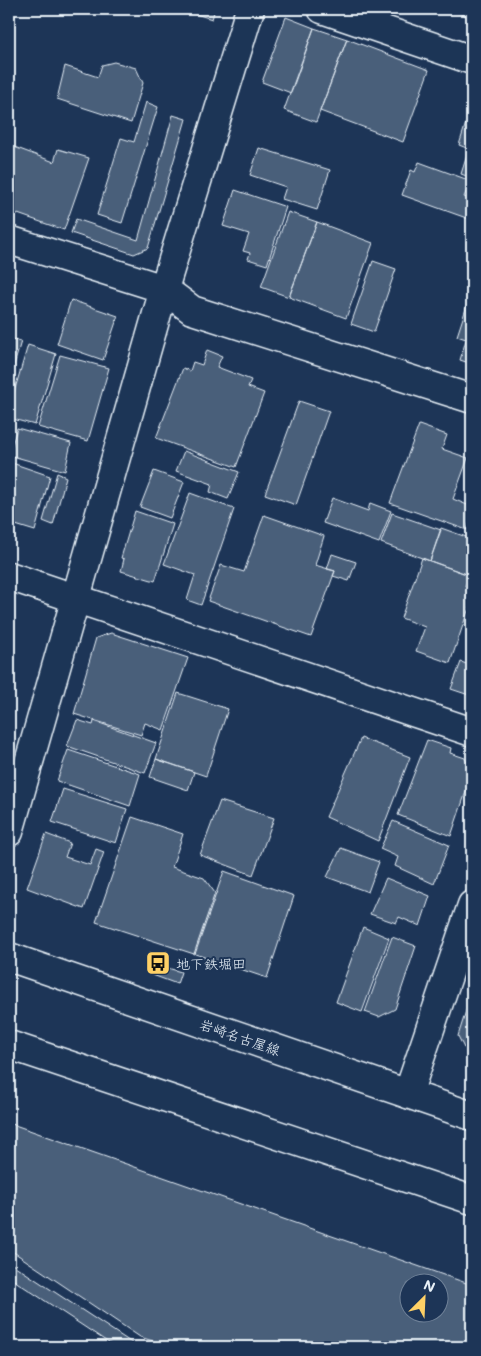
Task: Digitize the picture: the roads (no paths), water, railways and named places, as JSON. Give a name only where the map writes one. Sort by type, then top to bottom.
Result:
[{"type":"street","points":[[9,832],[164,289],[250,9]]},
{"type":"street","points":[[322,9],[472,60]]},
{"type":"street","points":[[9,240],[164,289],[192,310],[472,399]]},
{"type":"street","points":[[9,576],[472,732]]},
{"type":"street","points":[[408,1094],[472,905]]},
{"type":"street","name":"岩崎名古屋線","points":[[9,957],[472,1116]]},
{"type":"street","points":[[9,1045],[472,1200]]},
{"type":"place","name":"地下鉄堀田","points":[[158,963]]}]
